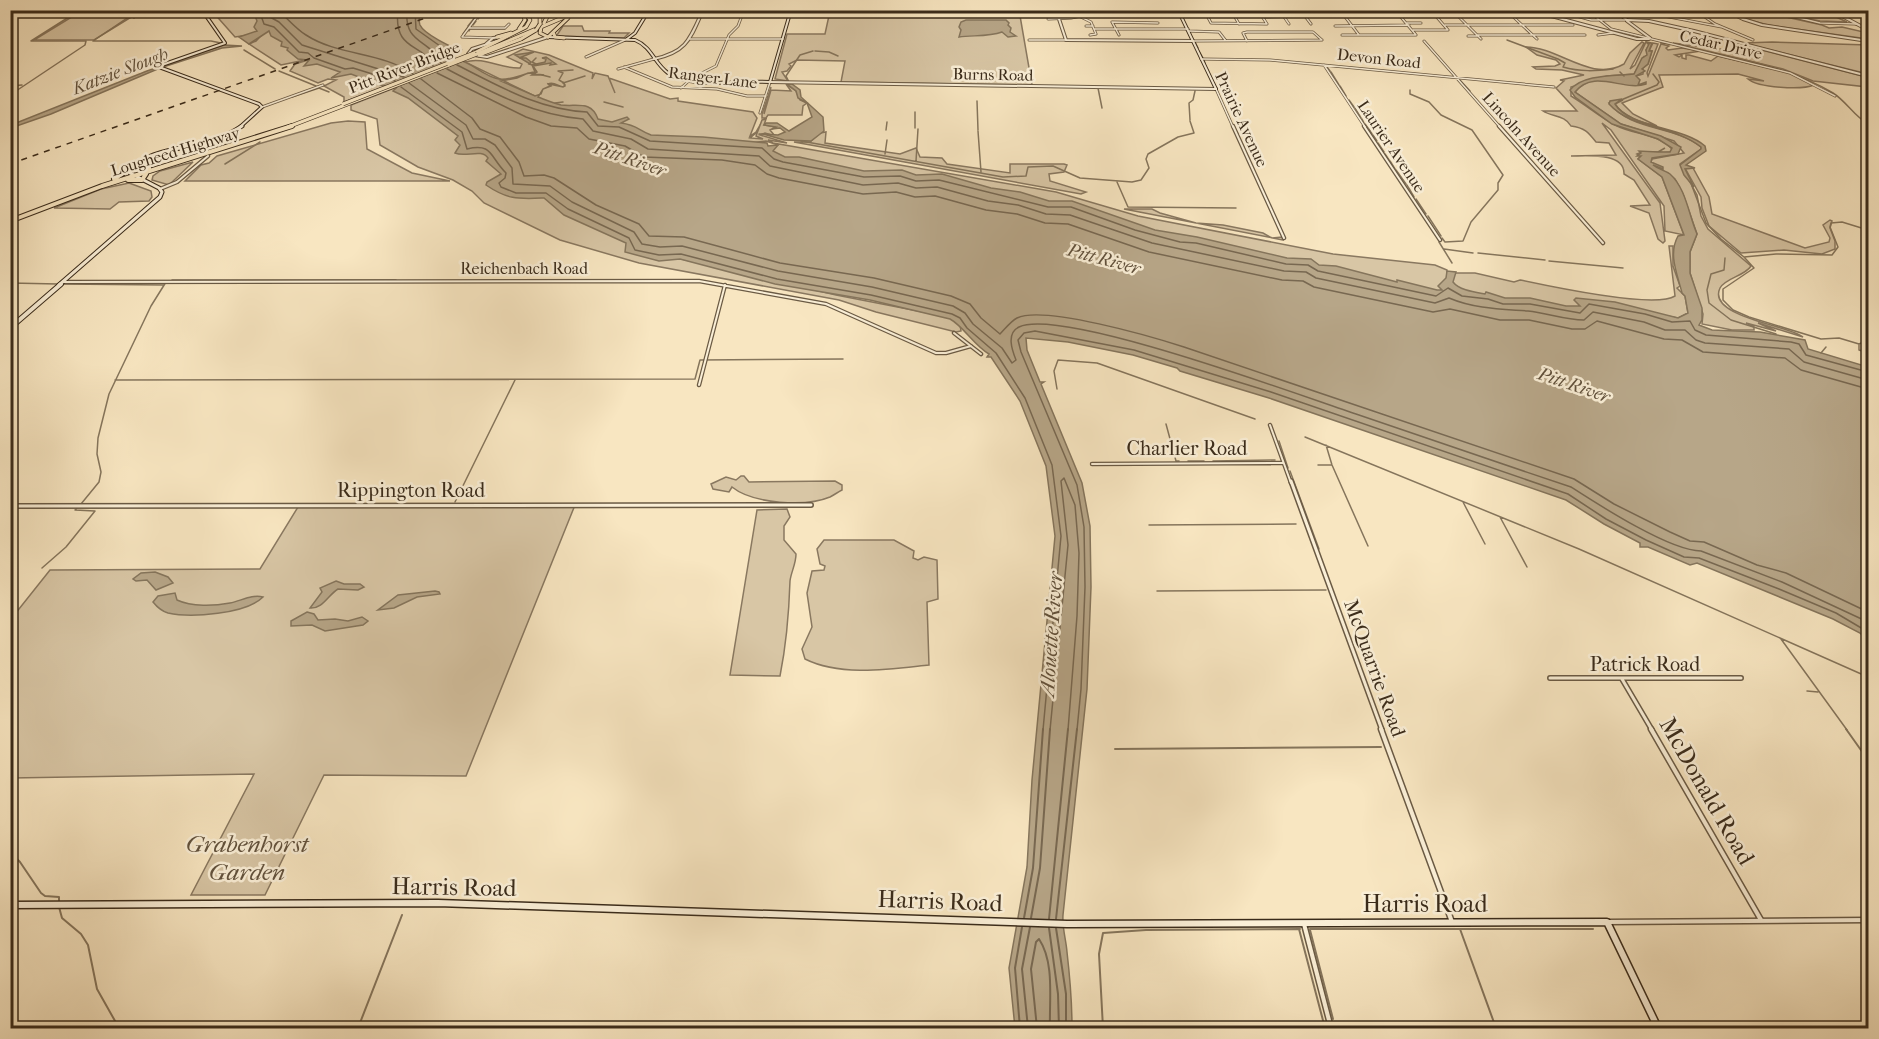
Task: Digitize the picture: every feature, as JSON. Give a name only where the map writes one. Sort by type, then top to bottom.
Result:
[{"type":"highway","name":"Lougheed Highway","points":[[10,220],[116,180]]},
{"type":"main road","points":[[132,171],[167,151],[223,137],[238,128],[262,107],[161,67],[225,43],[202,10]]},
{"type":"main road","points":[[496,37],[512,33],[522,26],[525,18],[522,10]]},
{"type":"main road","points":[[477,54],[525,28],[530,20],[522,10]]},
{"type":"main road","points":[[532,10],[540,17],[539,28]]},
{"type":"main road","points":[[541,11],[561,13],[573,10]]},
{"type":"main road","points":[[477,54],[581,10]]},
{"type":"main road","points":[[548,37],[554,34],[565,19],[581,10]]},
{"type":"main road","points":[[626,39],[635,33],[647,10]]},
{"type":"main road","points":[[1614,10],[1627,20]]},
{"type":"main road","points":[[477,54],[518,40],[539,28],[548,15],[541,11]]},
{"type":"main road","points":[[539,28],[548,37],[626,39],[644,45],[668,75],[689,80],[770,82],[790,11]]},
{"type":"main road","name":"Prairie Avenue","points":[[1179,12],[1216,89]]},
{"type":"main road","points":[[554,34],[564,39]]},
{"type":"main road","name":"Pitt River Bridge","points":[[345,104],[477,54]]},
{"type":"main road","name":"Pitt River Bridge","points":[[345,104],[477,54]]},
{"type":"main road","name":"Lougheed Highway","points":[[116,180],[132,171],[150,170],[263,137],[345,104]]},
{"type":"main road","points":[[132,171],[150,170]]},
{"type":"main road","points":[[142,180],[150,170]]},
{"type":"main road","points":[[10,328],[158,199],[162,193],[160,189],[142,180],[132,171]]},
{"type":"main road","points":[[116,180],[142,180]]},
{"type":"main road","name":"Harris Road","points":[[10,905],[438,903],[1067,924],[1607,922]]},
{"type":"main road","points":[[1607,922],[1658,1029]]},
{"type":"street","points":[[134,16],[143,10]]},
{"type":"street","points":[[482,10],[463,37],[502,39],[470,50],[468,54],[487,57],[548,37]]},
{"type":"street","points":[[618,69],[683,50],[703,10]]},
{"type":"street","points":[[681,88],[689,80],[716,67],[728,39],[739,26],[744,10]]},
{"type":"street","points":[[767,10],[815,12]]},
{"type":"street","points":[[1056,10],[1066,40]]},
{"type":"street","points":[[1204,10],[1211,23],[1267,24],[1258,10]]},
{"type":"street","points":[[1231,10],[1239,24]]},
{"type":"street","points":[[1340,10],[1359,35]]},
{"type":"street","points":[[1342,35],[1416,35],[1395,10]]},
{"type":"street","points":[[1452,10],[1481,39]]},
{"type":"street","points":[[1506,10],[1537,39]]},
{"type":"street","name":"Cedar Drive","points":[[1529,10],[1637,39],[1649,39],[1790,73],[1835,96]]},
{"type":"street","points":[[1587,10],[1610,29],[1649,39]]},
{"type":"street","points":[[1650,10],[1659,15],[1722,27]]},
{"type":"street","points":[[1674,10],[1700,14]]},
{"type":"street","points":[[1695,10],[1722,27],[1753,40]]},
{"type":"street","points":[[1725,10],[1742,20],[1842,39],[1869,40]]},
{"type":"street","points":[[1766,10],[1823,23],[1858,24]]},
{"type":"street","points":[[1831,10],[1869,30]]},
{"type":"street","points":[[1280,11],[1289,24]]},
{"type":"street","points":[[1048,19],[1179,12]]},
{"type":"street","points":[[1311,24],[1302,12],[1322,12],[1325,16],[1435,15],[1448,30],[1413,30]]},
{"type":"street","points":[[479,14],[507,14]]},
{"type":"street","points":[[1573,15],[1599,20],[1649,21],[1869,76]]},
{"type":"street","points":[[1080,16],[1089,20],[1093,26],[1096,35],[1090,34]]},
{"type":"street","points":[[1263,17],[1305,16]]},
{"type":"street","points":[[1458,16],[1548,16]]},
{"type":"street","points":[[1627,20],[1649,39]]},
{"type":"street","points":[[1119,35],[1112,22],[1158,23]]},
{"type":"street","points":[[1406,23],[1421,22]]},
{"type":"street","points":[[469,28],[505,28],[509,24]]},
{"type":"street","points":[[1335,26],[1409,25]]},
{"type":"street","points":[[1445,25],[1573,25]]},
{"type":"street","points":[[1086,26],[1093,26]]},
{"type":"street","points":[[1094,29],[1219,32],[1226,41]]},
{"type":"street","points":[[1141,29],[1143,35]]},
{"type":"street","points":[[1029,40],[1226,41],[1247,41],[1322,40],[1313,32],[1245,32],[1243,33],[1247,41]]},
{"type":"street","points":[[1598,35],[1613,33]]},
{"type":"street","points":[[1468,36],[1585,35]]},
{"type":"street","points":[[486,44],[496,37]]},
{"type":"street","points":[[483,38],[492,40]]},
{"type":"street","points":[[534,40],[564,39]]},
{"type":"street","points":[[586,57],[615,46],[626,39]]},
{"type":"street","points":[[690,39],[783,39]]},
{"type":"street","name":"Lincoln Avenue","points":[[1424,40],[1604,243]]},
{"type":"street","name":"Devon Road","points":[[1202,59],[1270,60],[1554,87]]},
{"type":"street","name":"Laurier Avenue","points":[[1324,65],[1440,240]]},
{"type":"street","name":"Ranger Lane","points":[[624,67],[656,82],[681,88],[717,89],[747,96],[766,96]]},
{"type":"street","points":[[760,113],[770,82]]},
{"type":"street","name":"Burns Road","points":[[770,82],[1216,89]]},
{"type":"street","points":[[262,107],[323,85]]},
{"type":"street","name":"Prairie Avenue","points":[[1216,89],[1284,237]]},
{"type":"street","points":[[160,189],[177,182],[208,156]]},
{"type":"street","name":"Reichenbach Road","points":[[63,282],[687,280],[825,304],[936,353],[946,354],[971,346]]},
{"type":"street","points":[[699,385],[725,285]]},
{"type":"street","points":[[954,333],[981,354]]},
{"type":"street","name":"McQuarrie Road","points":[[1270,425],[1452,922]]},
{"type":"street","name":"Charlier Road","points":[[1092,464],[1283,463]]},
{"type":"street","name":"Rippington Road","points":[[10,506],[811,505]]},
{"type":"street","name":"Patrick Road","points":[[1550,678],[1741,678]]},
{"type":"street","name":"McDonald Road","points":[[1622,679],[1761,920]]},
{"type":"street","name":"Harris Road","points":[[1607,922],[1869,920]]},
{"type":"street","points":[[1303,922],[1331,1029]]},
{"type":"green space","points":[[83,10],[141,11],[94,40],[34,40]]},
{"type":"green space","points":[[1019,10],[1032,85],[841,82],[845,61],[797,60],[789,64],[791,66],[787,71],[782,72],[788,81],[775,79],[787,34],[825,34],[830,11]]},
{"type":"green space","points":[[212,11],[260,11],[266,21],[255,34],[235,37]]},
{"type":"green space","points":[[1743,11],[1759,11],[1829,28],[1842,27],[1868,33],[1868,39],[1768,25],[1742,18]]},
{"type":"green space","points":[[1771,11],[1823,11],[1847,22],[1820,21]]},
{"type":"green space","points":[[271,25],[305,60],[281,65],[249,44],[256,41]]},
{"type":"green space","points":[[563,26],[582,26],[584,31],[629,33],[624,38],[557,35]]},
{"type":"green space","points":[[1642,42],[1644,43],[1630,69],[1635,65],[1646,42],[1649,45],[1646,50],[1648,54],[1645,63],[1643,64],[1643,58],[1634,74],[1607,76],[1571,87],[1571,96],[1615,125],[1652,137],[1672,149],[1670,152],[1637,154],[1641,156],[1638,159],[1662,177],[1684,235],[1665,231],[1664,206],[1611,130],[1602,123],[1660,203],[1665,241],[1663,243],[1658,239],[1649,213],[1630,206],[1650,205],[1634,180],[1624,174],[1623,167],[1618,162],[1604,157],[1571,156],[1616,155],[1609,143],[1596,142],[1583,129],[1571,126],[1562,118],[1543,111],[1577,111],[1556,88],[1564,81],[1560,80],[1584,75],[1562,70],[1536,69],[1533,67],[1560,64],[1556,60],[1537,55],[1526,47],[1551,52],[1587,67],[1612,69],[1624,64],[1630,53]]},
{"type":"green space","points":[[1701,42],[1714,49],[1758,49],[1866,77],[1864,78],[1868,87],[1813,81],[1783,69],[1673,43],[1696,46]]},
{"type":"green space","points":[[1653,43],[1658,44],[1647,73],[1648,76],[1661,44],[1669,46],[1666,48],[1668,50],[1682,48],[1701,51],[1675,55],[1679,57],[1682,55],[1682,58],[1686,59],[1686,55],[1689,55],[1711,61],[1718,56],[1787,72],[1814,85],[1808,87],[1770,86],[1748,79],[1764,81],[1738,74],[1659,75],[1663,87],[1622,103],[1633,114],[1657,126],[1639,121],[1623,112],[1615,104],[1623,100],[1609,103],[1629,119],[1678,135],[1701,147],[1680,164],[1697,195],[1701,216],[1708,229],[1751,266],[1720,288],[1719,298],[1737,313],[1803,337],[1758,323],[1776,331],[1746,323],[1754,327],[1754,330],[1732,330],[1702,324],[1703,314],[1690,273],[1690,252],[1697,234],[1683,194],[1675,179],[1651,162],[1652,159],[1684,153],[1674,141],[1621,124],[1575,92],[1581,86],[1597,79],[1643,74],[1643,68],[1648,64],[1652,51],[1649,51]]},
{"type":"green space","points":[[1743,43],[1868,45],[1868,74]]},
{"type":"green space","points":[[523,49],[549,55],[593,73],[592,79],[595,73],[608,76],[615,93],[609,78],[670,99],[678,98],[678,101],[753,112],[757,118],[750,136],[760,125],[756,133],[750,138],[763,139],[756,136],[762,120],[766,119],[764,125],[776,127],[770,130],[775,136],[765,133],[760,135],[787,143],[768,140],[773,143],[1056,192],[1138,216],[1333,254],[1435,265],[1447,270],[1444,289],[1438,297],[1443,297],[1455,273],[1475,273],[1514,282],[1520,280],[1600,295],[1646,300],[1664,299],[1675,296],[1669,246],[1673,246],[1673,266],[1680,286],[1677,288],[1685,296],[1688,313],[1678,318],[1668,316],[1639,329],[1403,303],[1405,294],[1409,292],[1425,295],[1409,291],[1403,294],[1401,302],[1183,253],[1012,205],[953,180],[940,178],[910,183],[768,163],[761,158],[778,145],[766,141],[749,143],[735,141],[719,150],[709,150],[658,140],[595,119],[591,117],[590,109],[584,106],[567,109],[545,101],[465,62],[479,61],[520,68],[522,64],[507,57]]},
{"type":"green space","points":[[308,60],[388,85],[344,102],[344,97],[324,86],[336,80],[328,79],[318,83],[290,71],[295,64]]},
{"type":"green space","points":[[786,84],[796,91],[800,100],[807,103],[803,106],[802,115],[768,115],[762,118],[771,87],[764,114],[771,90],[791,91]]},
{"type":"green space","points":[[397,87],[484,146],[539,195],[673,257],[836,295],[959,319],[961,331],[956,332],[876,312],[839,300],[639,263],[560,240],[484,203],[472,191],[453,180],[418,167],[380,145],[377,119],[351,110],[351,105]]},
{"type":"green space","points":[[365,122],[367,149],[412,173],[450,181],[185,181],[201,165],[209,163],[217,156],[331,123]]},
{"type":"green space","points":[[826,132],[825,143],[900,154],[916,148],[920,157],[942,158],[947,164],[1010,173],[1010,164],[1064,164],[1067,165],[1064,172],[1049,174],[1050,181],[1086,192],[1081,194],[794,142],[810,142],[820,133]]},
{"type":"green space","points":[[193,162],[169,185],[152,180],[153,176],[160,171]]},
{"type":"green space","points":[[1685,168],[1693,168],[1709,197],[1712,214],[1805,248],[1829,242],[1830,238],[1823,225],[1830,220],[1832,221],[1830,228],[1835,241],[1835,249],[1822,254],[1784,250],[1741,253],[1709,226],[1702,208],[1701,197]]},
{"type":"green space","points":[[129,183],[151,191],[152,197],[149,201],[119,202],[110,209],[54,208],[101,189]]},
{"type":"green space","points":[[1124,209],[1152,209],[1196,223],[1223,225],[1263,233],[1272,238]]},
{"type":"green space","points":[[741,476],[749,482],[835,481],[842,485],[842,490],[820,500],[794,503],[753,497],[732,487],[729,492],[713,489],[711,484],[726,477],[736,480]]},
{"type":"green space","name":"Grabenhorst Garden","points":[[575,505],[466,776],[324,775],[265,895],[191,895],[254,774],[11,778],[11,619],[50,570],[260,569],[298,507]]},
{"type":"green space","points":[[787,509],[790,517],[784,526],[784,540],[796,554],[790,581],[787,629],[780,676],[730,675],[757,510]]},
{"type":"green space","points":[[824,540],[894,540],[914,551],[913,558],[918,560],[924,557],[937,560],[938,599],[927,602],[929,665],[883,670],[850,670],[819,665],[805,659],[802,649],[812,627],[807,593],[812,571],[824,570],[825,566],[820,564],[817,549]]},
{"type":"water","points":[[253,11],[421,11],[419,21],[423,29],[451,47],[461,50],[453,55],[456,59],[493,78],[508,79],[526,74],[501,81],[535,96],[540,94],[538,97],[558,104],[587,107],[592,109],[598,119],[612,122],[627,117],[629,119],[621,123],[634,126],[651,135],[767,143],[768,146],[778,145],[773,151],[785,157],[799,157],[864,171],[902,170],[916,175],[942,174],[1049,201],[1072,201],[1155,230],[1197,237],[1287,258],[1311,259],[1319,265],[1336,266],[1437,290],[1442,290],[1438,286],[1446,278],[1447,271],[1456,272],[1453,282],[1456,285],[1485,294],[1486,292],[1505,298],[1530,298],[1566,306],[1580,306],[1574,300],[1576,298],[1615,302],[1678,318],[1688,313],[1674,257],[1678,236],[1684,235],[1662,177],[1638,159],[1641,156],[1637,156],[1641,153],[1639,151],[1670,152],[1672,148],[1658,139],[1612,124],[1575,97],[1570,90],[1591,78],[1634,74],[1642,58],[1647,55],[1646,50],[1649,44],[1647,42],[1652,43],[1648,64],[1642,69],[1645,71],[1636,76],[1640,80],[1638,85],[1646,82],[1646,84],[1637,86],[1591,82],[1575,92],[1621,124],[1661,136],[1681,147],[1678,154],[1652,158],[1651,162],[1663,167],[1663,169],[1653,165],[1670,174],[1680,187],[1697,234],[1690,252],[1690,273],[1702,308],[1702,320],[1699,325],[1712,330],[1760,332],[1805,340],[1808,349],[1868,367],[1868,641],[1860,633],[1833,619],[1697,563],[1690,565],[1648,547],[1640,547],[1640,543],[1566,500],[1269,398],[1180,371],[1177,368],[1133,355],[1068,342],[1026,338],[1027,350],[1040,382],[1044,382],[1041,384],[1082,483],[1090,526],[1091,587],[1087,689],[1063,915],[1072,1028],[1015,1028],[1009,968],[1027,867],[1032,780],[1055,536],[1046,466],[1020,401],[991,357],[987,357],[989,354],[950,319],[870,300],[775,284],[680,259],[659,261],[625,252],[626,243],[564,215],[544,198],[514,198],[501,194],[486,185],[487,182],[501,174],[486,161],[488,158],[477,153],[455,153],[460,145],[455,140],[458,136],[408,98],[393,91],[397,87],[380,85],[351,74],[331,78],[340,72],[317,64],[304,66],[309,60],[298,59],[287,50],[288,48],[281,46],[282,42],[271,36],[269,31],[249,44],[239,37],[257,31],[254,27],[257,21]]},
{"type":"water","points":[[1006,20],[1011,28],[1010,32],[1016,36],[1008,37],[1002,32],[959,37],[961,22]]},
{"type":"water","points":[[224,45],[242,46],[222,48],[160,68],[51,114],[11,128],[11,125],[147,71]]},
{"type":"water","points":[[534,52],[520,58],[515,55]]},
{"type":"water","points":[[546,57],[556,64],[533,66],[537,72],[529,73],[535,72],[532,65],[545,62],[546,59],[542,58]]},
{"type":"water","points":[[520,58],[526,58],[531,62],[529,64]]},
{"type":"water","points":[[787,84],[792,84],[800,90],[801,97],[823,117],[824,131],[811,141],[784,140],[763,134],[778,135],[785,132],[780,128],[772,129],[776,127],[764,125],[766,123],[777,123],[789,131],[812,117],[807,103],[798,98],[796,91]]},
{"type":"water","points":[[1622,99],[1615,104],[1632,118],[1683,134],[1705,146],[1706,151],[1686,165],[1695,168],[1685,169],[1694,187],[1684,175],[1680,165],[1701,147],[1679,135],[1630,119],[1609,104],[1610,101]]},
{"type":"water","points":[[155,572],[168,577],[173,583],[156,590],[147,580],[133,579],[141,573]]},
{"type":"water","points":[[336,581],[344,584],[360,584],[364,587],[358,590],[338,589],[322,604],[310,608],[322,592],[320,588]]},
{"type":"water","points":[[435,591],[440,594],[417,597],[394,608],[378,610],[398,595]]},
{"type":"water","points":[[175,593],[177,600],[203,605],[230,603],[255,596],[263,597],[255,603],[232,611],[204,615],[168,613],[159,609],[153,602],[158,596]]},
{"type":"water","points":[[307,612],[314,614],[318,620],[348,621],[362,617],[368,621],[363,625],[325,631],[312,625],[291,626],[291,621]]},
{"type":"waterway","points":[[10,95],[85,45],[86,41],[31,41],[80,10]]},
{"type":"waterway","name":"Katzie Slough","points":[[139,10],[93,41],[211,41],[221,43]]},
{"type":"waterway","points":[[478,19],[481,15]]},
{"type":"waterway","points":[[468,26],[476,16]]},
{"type":"waterway","points":[[473,25],[476,21]]},
{"type":"waterway","points":[[463,34],[468,27]]},
{"type":"waterway","points":[[469,31],[470,29],[505,29]]},
{"type":"waterway","points":[[1507,40],[1558,59],[1565,63],[1563,67],[1588,71],[1613,69]]},
{"type":"waterway","points":[[1195,42],[1198,48]]},
{"type":"waterway","points":[[1661,43],[1670,44]]},
{"type":"waterway","points":[[1695,49],[1766,65],[1817,84],[1842,100],[1868,124]]},
{"type":"waterway","points":[[244,50],[275,69]]},
{"type":"waterway","points":[[789,82],[786,76],[800,55],[813,51]]},
{"type":"waterway","points":[[815,51],[829,52],[838,56]]},
{"type":"waterway","points":[[1199,51],[1203,58]]},
{"type":"waterway","points":[[536,58],[532,62],[536,64]]},
{"type":"waterway","points":[[1204,60],[1206,67]]},
{"type":"waterway","points":[[1327,67],[1330,71]]},
{"type":"waterway","points":[[564,83],[559,80],[563,73],[558,71],[573,70]]},
{"type":"waterway","points":[[279,71],[316,86]]},
{"type":"waterway","points":[[1331,72],[1339,85]]},
{"type":"waterway","points":[[1620,72],[1624,76]]},
{"type":"waterway","points":[[1621,100],[1657,85],[1659,82],[1653,74]]},
{"type":"waterway","points":[[542,75],[550,77]]},
{"type":"waterway","points":[[564,83],[585,76]]},
{"type":"waterway","points":[[1459,79],[1470,91]]},
{"type":"waterway","points":[[10,86],[22,85]]},
{"type":"waterway","points":[[1340,86],[1346,96]]},
{"type":"waterway","points":[[292,97],[319,88],[329,92]]},
{"type":"waterway","points":[[1098,88],[1102,108]]},
{"type":"waterway","points":[[1410,90],[1410,94],[1429,102],[1441,115],[1472,130],[1503,175],[1498,183],[1498,190],[1471,222],[1463,241],[1445,242],[1442,238]]},
{"type":"waterway","points":[[1190,120],[1189,103],[1193,100],[1195,91]]},
{"type":"waterway","points":[[1349,100],[1354,107]]},
{"type":"waterway","points":[[977,101],[978,130]]},
{"type":"waterway","points":[[555,103],[563,102]]},
{"type":"waterway","points":[[604,102],[623,107]]},
{"type":"waterway","points":[[1355,108],[1361,118]]},
{"type":"waterway","points":[[915,112],[915,128]]},
{"type":"waterway","points":[[1362,119],[1364,123]]},
{"type":"waterway","points":[[801,141],[1003,177],[1026,176],[1028,167],[1053,166],[1080,178],[1132,182],[1141,180],[1149,168],[1146,159],[1148,154],[1178,137],[1194,133],[1190,121]]},
{"type":"waterway","points":[[886,130],[887,122]]},
{"type":"waterway","points":[[1365,124],[1368,128]]},
{"type":"waterway","points":[[916,161],[918,129]]},
{"type":"waterway","points":[[1369,129],[1372,134]]},
{"type":"waterway","points":[[978,131],[981,172]]},
{"type":"waterway","points":[[1373,135],[1377,141]]},
{"type":"waterway","points":[[885,154],[887,140]]},
{"type":"waterway","points":[[225,164],[260,142]]},
{"type":"waterway","points":[[1378,143],[1384,152]]},
{"type":"waterway","points":[[1385,154],[1389,160]]},
{"type":"waterway","points":[[1390,161],[1395,169]]},
{"type":"waterway","points":[[1396,170],[1406,184]]},
{"type":"waterway","points":[[1117,182],[1128,207],[1236,208]]},
{"type":"waterway","points":[[1407,185],[1414,197]]},
{"type":"waterway","points":[[1692,186],[1706,223],[1721,239],[1744,257]]},
{"type":"waterway","points":[[1416,199],[1426,214]]},
{"type":"waterway","points":[[1428,216],[1441,236]]},
{"type":"waterway","points":[[1744,257],[1776,254],[1832,255],[1838,247],[1830,227],[1831,223],[1842,222],[1868,230]]},
{"type":"waterway","points":[[1439,242],[1452,263]]},
{"type":"waterway","points":[[1444,249],[1473,253]]},
{"type":"waterway","points":[[1478,253],[1545,260]]},
{"type":"waterway","points":[[1744,257],[1754,268],[1723,289],[1723,300],[1733,310],[1821,339],[1839,338],[1859,344]]},
{"type":"waterway","points":[[1725,258],[1724,270],[1711,274],[1707,290],[1709,303],[1731,320],[1776,334]]},
{"type":"waterway","points":[[1549,261],[1623,268]]},
{"type":"waterway","points":[[172,280],[396,280]]},
{"type":"waterway","points":[[116,380],[151,306],[166,282]]},
{"type":"waterway","points":[[10,283],[58,284]]},
{"type":"waterway","points":[[63,284],[164,285]]},
{"type":"waterway","points":[[1859,344],[1868,340]]},
{"type":"waterway","points":[[1859,344],[1859,350],[1868,353]]},
{"type":"waterway","points":[[1821,353],[1826,347]]},
{"type":"waterway","points":[[116,380],[695,379],[700,360],[843,359]]},
{"type":"waterway","points":[[1057,389],[1054,371],[1058,360],[1097,363],[1255,419]]},
{"type":"waterway","points":[[81,504],[99,482],[101,472],[97,454],[98,438],[109,394],[116,380]]},
{"type":"waterway","points":[[455,502],[515,380]]},
{"type":"waterway","points":[[1166,424],[1176,461],[1179,461]]},
{"type":"waterway","points":[[1305,437],[1326,446]]},
{"type":"waterway","points":[[1279,441],[1288,468]]},
{"type":"waterway","points":[[1326,446],[1579,549],[1868,677]]},
{"type":"waterway","points":[[1326,446],[1332,465]]},
{"type":"waterway","points":[[1213,461],[1275,460]]},
{"type":"waterway","points":[[1188,461],[1204,461]]},
{"type":"waterway","points":[[1318,465],[1332,465]]},
{"type":"waterway","points":[[1332,465],[1368,546]]},
{"type":"waterway","points":[[1290,471],[1319,549]]},
{"type":"waterway","points":[[1463,502],[1485,544]]},
{"type":"waterway","points":[[42,568],[66,547],[95,511],[75,510],[77,508]]},
{"type":"waterway","points":[[1500,517],[1527,567]]},
{"type":"waterway","points":[[1149,525],[1296,524]]},
{"type":"waterway","points":[[1157,591],[1326,590]]},
{"type":"waterway","points":[[1781,639],[1847,730]]},
{"type":"waterway","points":[[1807,691],[1818,692]]},
{"type":"waterway","points":[[1846,729],[1868,760]]},
{"type":"waterway","points":[[1115,749],[1381,747]]},
{"type":"waterway","points":[[10,852],[20,862],[41,893],[45,896],[59,897],[59,902]]},
{"type":"waterway","points":[[59,907],[62,918],[81,934],[88,945],[97,989],[119,1028]]},
{"type":"waterway","points":[[358,1028],[402,915]]},
{"type":"waterway","points":[[1103,1028],[1099,954],[1103,933],[1146,930],[1299,929]]},
{"type":"waterway","points":[[1299,929],[1325,1028]]},
{"type":"waterway","points":[[1310,929],[1460,929]]},
{"type":"waterway","points":[[1460,929],[1593,929]]},
{"type":"waterway","points":[[1460,929],[1496,1028]]},
{"type":"waterway","points":[[1310,930],[1333,1019]]},
{"type":"railway","points":[[10,164],[448,10]]},
{"type":"water label","name":"Pitt River","points":[[630,159]]},
{"type":"water label","name":"Pitt River","points":[[1104,259]]},
{"type":"water label","name":"Pitt River","points":[[1574,385]]},
{"type":"water label","name":"Alouette River","points":[[1051,634]]}]
